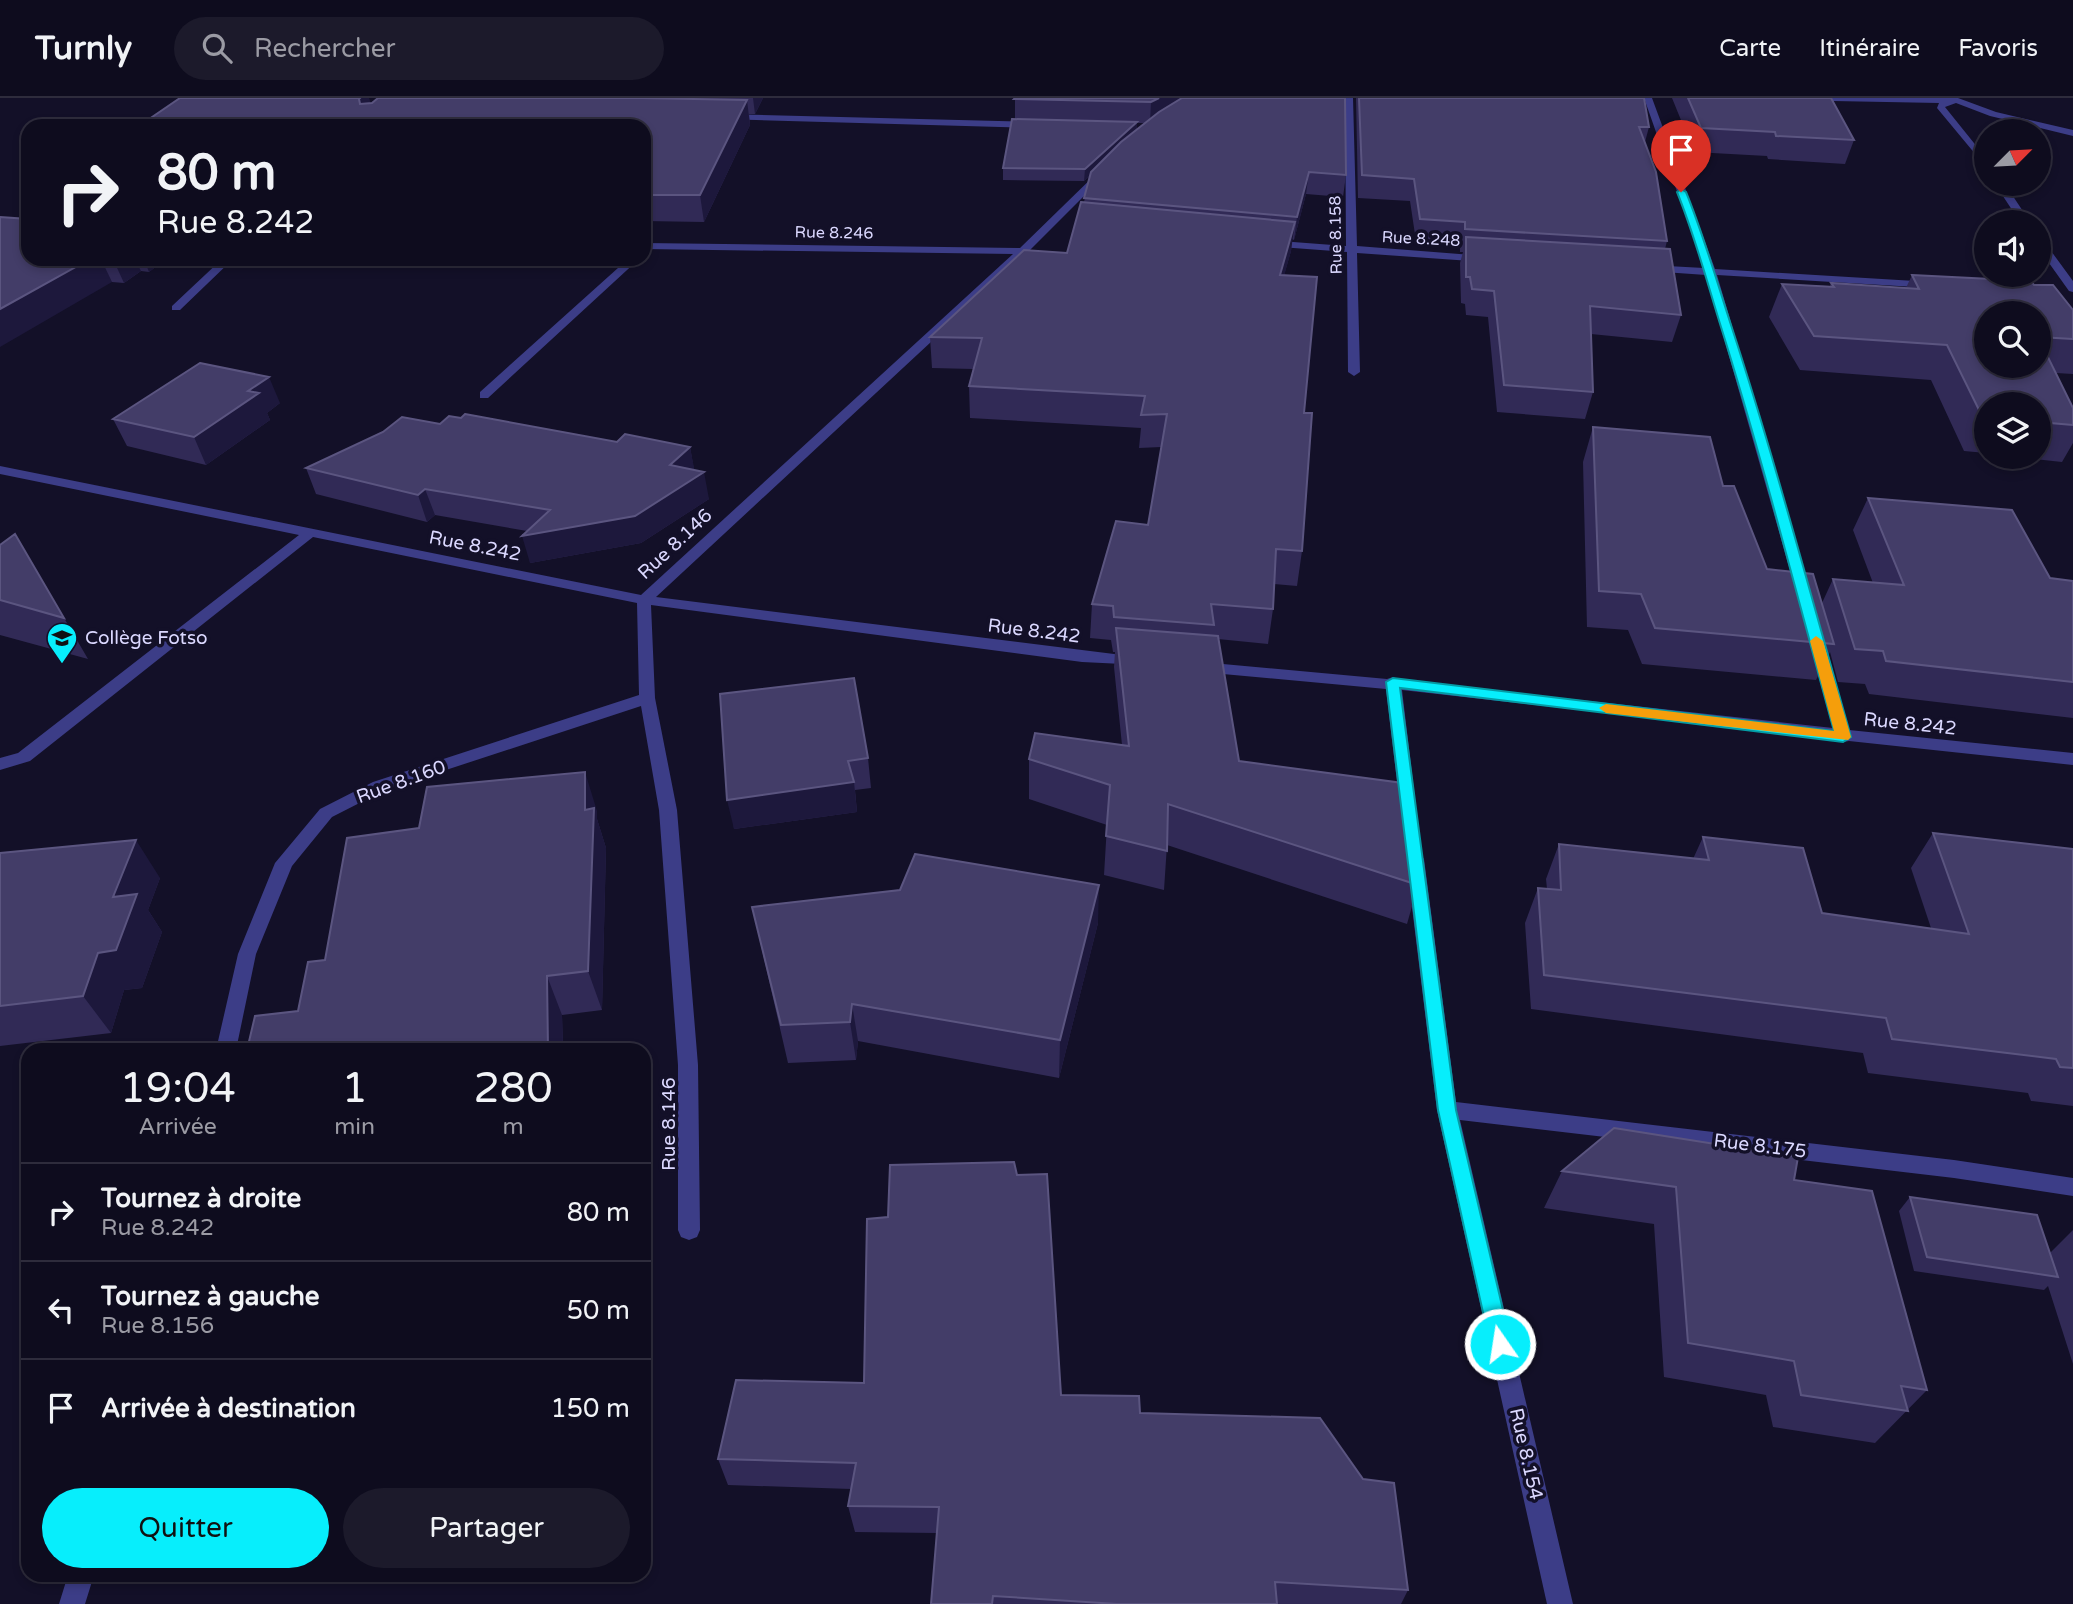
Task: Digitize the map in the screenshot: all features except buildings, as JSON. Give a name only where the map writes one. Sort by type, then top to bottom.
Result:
[{"type":"street","name":"Rue 8.158","points":[[1349,98],[1354,372]]},
{"type":"street","points":[[1648,98],[1702,241],[1806,602]]},
{"type":"street","points":[[1833,98],[1952,99],[1993,114],[2073,133]]},
{"type":"street","points":[[1952,99],[1940,106],[1974,148]]},
{"type":"street","points":[[708,116],[1042,126]]},
{"type":"street","name":"Rue 8.146","points":[[689,1230],[686,1038],[668,810],[647,698],[644,600],[1023,251],[1058,223],[1115,160]]},
{"type":"street","name":"Rue 8.248","points":[[1260,243],[1503,260]]},
{"type":"street","name":"Rue 8.246","points":[[651,248],[1023,251]]},
{"type":"street","points":[[2051,259],[2073,289]]},
{"type":"street","points":[[176,308],[221,266]]},
{"type":"street","points":[[484,395],[626,266]]},
{"type":"street","points":[[1640,267],[1944,286]]},
{"type":"street","name":"Rue 8.242","points":[[0,470],[644,600],[1082,657],[1150,663]]},
{"type":"street","points":[[0,764],[24,757],[311,533]]},
{"type":"street","points":[[1813,629],[1843,737]]},
{"type":"street","name":"Rue 8.242","points":[[1190,666],[1393,682],[1843,737],[2073,759]]},
{"type":"street","name":"Rue 8.154","points":[[1393,682],[1447,1110],[1560,1604]]},
{"type":"street","name":"Rue 8.160","points":[[228,1043],[247,954],[284,863],[326,813],[379,786],[647,698]]},
{"type":"street","name":"Rue 8.175","points":[[1447,1110],[1954,1169],[2073,1187]]},
{"type":"street","points":[[72,1604],[79,1582]]},
{"type":"slow traffic","points":[[1606,708],[1843,737],[1816,641]]},
{"type":"place","name":"Collège Fotso","points":[[62,665]]},
{"type":"route","points":[[1500,1344],[1447,1110],[1393,682],[1843,737],[1746,387],[1702,241],[1681,192]]}]
